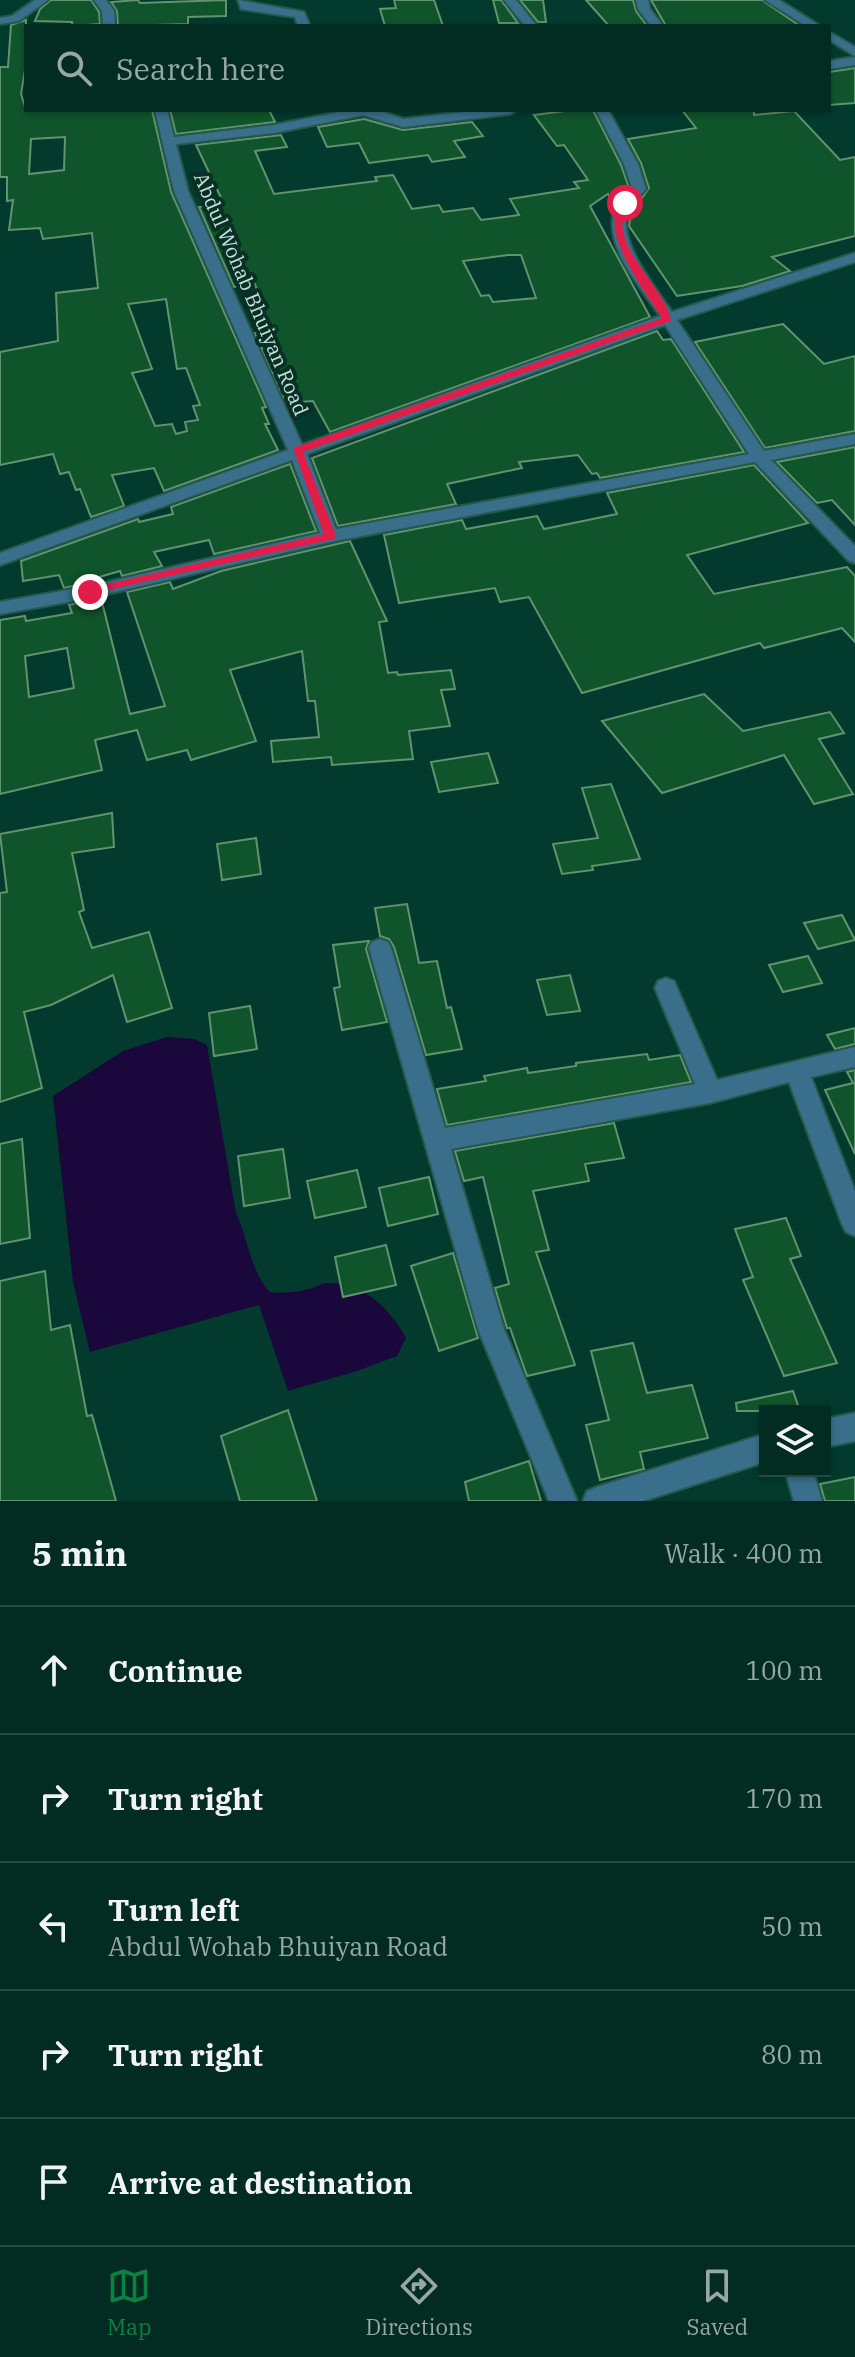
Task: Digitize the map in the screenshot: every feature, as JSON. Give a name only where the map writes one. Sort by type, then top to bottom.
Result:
[{"type":"street","points":[[0,21],[15,19],[42,0]]},
{"type":"street","points":[[100,0],[108,11],[109,24]]},
{"type":"street","points":[[244,0],[245,7],[254,10],[300,14],[303,24]]},
{"type":"street","points":[[510,0],[529,24]]},
{"type":"street","points":[[642,0],[644,9],[655,24]]},
{"type":"street","points":[[771,0],[811,24]]},
{"type":"street","points":[[831,36],[855,52]]},
{"type":"street","points":[[831,65],[855,61]]},
{"type":"street","name":"Abdul Wohab Bhuiyan Road","points":[[162,112],[181,191],[297,451],[330,536]]},
{"type":"street","points":[[170,141],[274,129],[336,113],[356,112]]},
{"type":"street","points":[[378,112],[395,122],[412,123],[495,112]]},
{"type":"street","points":[[603,112],[631,164],[639,189],[618,213],[617,225],[631,261],[761,459],[855,557]]},
{"type":"street","points":[[0,559],[667,319],[855,257]]},
{"type":"street","points":[[0,608],[90,592],[330,536],[761,459],[855,439]]},
{"type":"street","points":[[380,948],[491,1329],[563,1501]]},
{"type":"street","points":[[666,988],[710,1092]]},
{"type":"street","points":[[435,1141],[710,1092],[855,1057]]},
{"type":"street","points":[[796,1070],[855,1224]]},
{"type":"street","points":[[831,1432],[855,1427]]},
{"type":"street","points":[[597,1501],[759,1450]]},
{"type":"street","points":[[801,1477],[808,1501]]},
{"type":"shaded area","points":[[167,1037],[194,1039],[207,1045],[236,1213],[264,1284],[270,1292],[299,1291],[326,1283],[363,1292],[384,1307],[406,1338],[397,1356],[288,1391],[259,1305],[90,1352],[73,1282],[53,1096],[123,1051]]},
{"type":"building","points":[[51,0],[91,0],[99,12],[100,24],[35,21],[40,9]]},
{"type":"building","points":[[226,0],[226,16],[188,17],[188,24],[118,24],[117,11],[111,2]]},
{"type":"building","points":[[394,0],[434,0],[442,24],[384,24],[380,9],[396,8]]},
{"type":"building","points":[[493,0],[501,0],[518,23],[499,23]]},
{"type":"building","points":[[520,0],[543,0],[546,22],[538,22]]},
{"type":"building","points":[[586,0],[633,0],[636,11],[646,24],[607,24]]},
{"type":"building","points":[[651,0],[762,0],[797,24],[665,24]]},
{"type":"building","points":[[26,20],[21,94],[24,112],[152,112],[171,192],[266,407],[262,408],[269,424],[265,424],[278,450],[164,491],[154,468],[112,475],[124,506],[91,517],[80,489],[76,490],[69,472],[60,474],[53,454],[0,465],[0,352],[58,341],[56,293],[98,288],[92,233],[43,239],[40,228],[9,230],[13,200],[7,201],[7,177],[0,177],[0,67],[8,67],[11,25]],"holes":[[[65,137],[64,170],[29,174],[31,139]],[[166,299],[177,369],[186,368],[200,405],[193,406],[198,420],[185,422],[187,431],[176,434],[172,424],[155,426],[132,373],[152,369],[128,304]]]},
{"type":"building","points":[[855,68],[855,103],[831,105],[831,72]]},
{"type":"building","points":[[170,112],[270,112],[275,122],[176,134]]},
{"type":"building","points":[[594,112],[629,188],[616,206],[608,194],[590,206],[650,317],[330,432],[313,401],[286,403],[255,333],[270,331],[255,284],[234,287],[199,207],[224,204],[196,145],[281,135],[287,147],[255,151],[274,194],[377,181],[375,177],[393,175],[412,209],[439,205],[443,212],[473,208],[481,220],[519,215],[510,199],[579,188],[574,182],[588,180],[564,145],[557,146],[534,115]],"holes":[[[521,255],[536,298],[493,302],[489,295],[481,296],[463,261]]]},
{"type":"building","points":[[684,112],[754,112],[754,115],[795,112],[840,160],[855,157],[855,236],[772,257],[790,271],[742,286],[677,296],[629,226],[631,213],[649,188],[641,163],[628,139],[696,128]]},
{"type":"building","points":[[364,119],[403,130],[472,122],[483,136],[454,141],[465,157],[432,162],[428,155],[369,163],[359,143],[327,147],[318,127]]},
{"type":"building","points":[[783,324],[824,364],[855,356],[855,431],[765,448],[695,342]]},
{"type":"building","points":[[657,331],[663,340],[671,339],[744,452],[600,478],[597,473],[592,474],[578,455],[519,462],[522,468],[447,484],[456,504],[338,526],[312,458]]},
{"type":"building","points":[[855,447],[855,525],[832,500],[817,503],[777,462]]},
{"type":"building","points":[[290,464],[316,531],[214,554],[209,540],[154,552],[162,566],[122,576],[120,571],[96,578],[97,581],[64,588],[59,575],[23,581],[21,561],[138,519],[139,522],[173,514],[171,507]]},
{"type":"building","points":[[754,465],[808,523],[687,555],[714,594],[847,567],[855,576],[855,642],[842,628],[764,648],[760,643],[582,693],[529,597],[500,602],[495,588],[399,603],[384,535],[462,520],[466,529],[537,516],[544,529],[617,514],[607,493]]},
{"type":"building","points":[[350,541],[387,621],[379,622],[388,673],[397,672],[398,675],[451,670],[455,689],[441,690],[450,726],[409,731],[413,759],[332,765],[331,757],[273,762],[271,741],[319,737],[315,701],[308,701],[302,651],[230,670],[256,741],[191,760],[187,750],[147,760],[137,730],[95,740],[102,770],[0,794],[0,620],[25,616],[26,621],[72,613],[69,605],[101,598],[130,714],[165,706],[127,592],[170,582],[173,589],[221,571]],"holes":[[[67,648],[74,688],[29,697],[25,656]]]},
{"type":"building","points":[[704,694],[743,731],[830,712],[844,733],[819,739],[853,794],[814,804],[784,755],[662,793],[602,721]]},
{"type":"building","points":[[488,753],[498,783],[439,792],[431,762]]},
{"type":"building","points":[[611,784],[640,859],[562,874],[553,844],[598,838],[582,788]]},
{"type":"building","points":[[112,813],[114,847],[72,853],[84,910],[79,912],[92,948],[149,932],[172,1008],[127,1022],[113,975],[51,1005],[24,1012],[42,1088],[0,1102],[0,893],[7,892],[0,834]]},
{"type":"building","points":[[256,838],[261,874],[222,880],[217,844]]},
{"type":"building","points":[[407,904],[419,963],[437,961],[447,1008],[451,1007],[462,1049],[426,1055],[394,947],[389,939],[380,936],[375,908]]},
{"type":"building","points":[[842,915],[855,940],[818,949],[804,923]]},
{"type":"building","points":[[369,941],[366,949],[387,1022],[342,1030],[334,988],[340,987],[333,945]]},
{"type":"building","points":[[808,956],[822,983],[783,992],[769,965]]},
{"type":"building","points":[[570,975],[580,1011],[547,1015],[537,980]]},
{"type":"building","points":[[250,1006],[257,1049],[214,1056],[209,1013]]},
{"type":"building","points":[[855,1028],[855,1044],[835,1049],[827,1035]]},
{"type":"building","points":[[647,1054],[649,1060],[680,1055],[691,1082],[447,1125],[437,1089],[486,1081],[484,1076],[527,1068],[528,1073]]},
{"type":"building","points":[[855,1070],[855,1154],[825,1090],[853,1083],[847,1072]]},
{"type":"building","points":[[614,1123],[624,1158],[585,1164],[589,1181],[533,1191],[549,1250],[536,1252],[575,1365],[527,1376],[495,1288],[509,1284],[483,1177],[464,1181],[455,1151]]},
{"type":"building","points":[[22,1139],[30,1238],[0,1244],[0,1144]]},
{"type":"building","points":[[283,1149],[290,1198],[244,1206],[238,1156]]},
{"type":"building","points":[[357,1170],[366,1207],[315,1218],[307,1181]]},
{"type":"building","points":[[429,1177],[438,1214],[388,1226],[379,1188]]},
{"type":"building","points":[[786,1218],[801,1256],[790,1259],[837,1363],[784,1376],[743,1280],[753,1277],[735,1229]]},
{"type":"building","points":[[386,1245],[396,1285],[343,1297],[335,1257]]},
{"type":"building","points":[[453,1253],[478,1338],[439,1351],[411,1266]]},
{"type":"building","points":[[45,1271],[51,1330],[70,1325],[87,1416],[92,1415],[116,1501],[0,1501],[0,1281]]},
{"type":"building","points":[[633,1343],[647,1393],[692,1385],[708,1438],[640,1452],[644,1469],[600,1480],[586,1425],[609,1420],[591,1351]]},
{"type":"building","points":[[793,1391],[798,1405],[759,1405],[759,1411],[737,1411],[736,1403]]},
{"type":"building","points":[[288,1410],[317,1501],[240,1501],[221,1436]]},
{"type":"building","points":[[529,1461],[541,1501],[469,1501],[465,1482]]},
{"type":"building","points":[[855,1477],[855,1501],[825,1501],[820,1484]]},
{"type":"route","points":[[90,592],[330,536],[297,451],[667,319],[631,261],[617,225],[618,213],[625,203]]}]
